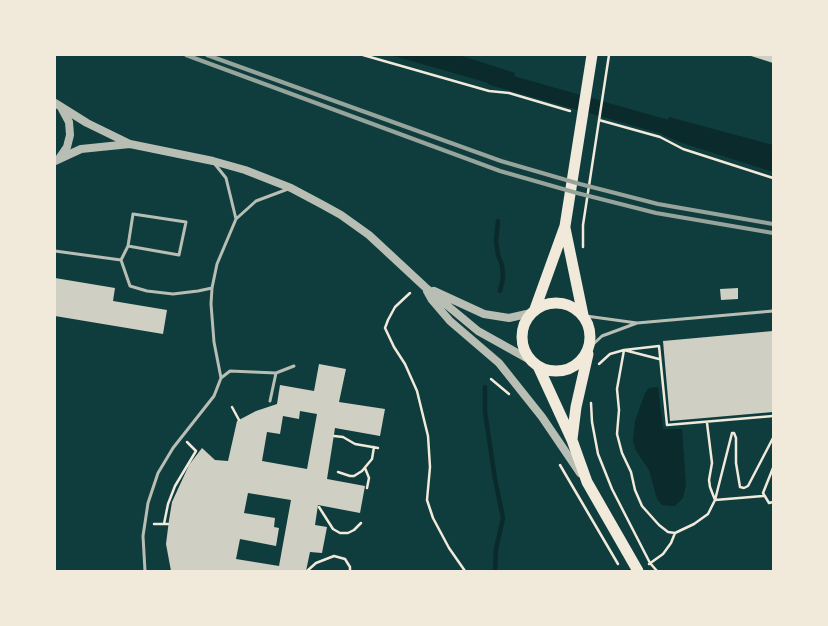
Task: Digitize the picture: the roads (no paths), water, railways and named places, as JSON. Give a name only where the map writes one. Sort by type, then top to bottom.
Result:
[{"type":"highway","points":[[592,55],[565,226],[533,311],[526,320],[522,330],[522,341],[524,351],[534,363],[572,440],[587,482],[638,571]]},
{"type":"highway","points":[[565,226],[583,315]]},
{"type":"highway","points":[[533,311],[553,303],[564,303],[575,308],[583,315],[589,325],[591,337],[576,408],[572,440]]},
{"type":"highway","points":[[534,363],[552,371],[568,370],[577,365],[589,348]]},
{"type":"street","points":[[57,104],[87,123],[130,144],[213,161],[245,170],[290,188],[341,215],[368,235],[425,287],[478,331],[534,363]]},
{"type":"street","points":[[57,104],[69,122],[70,135],[67,147],[57,160]]},
{"type":"street","points":[[57,160],[81,149],[130,144]]},
{"type":"street","points":[[425,287],[484,314],[509,318],[533,311]]},
{"type":"street","points":[[425,287],[432,300],[450,321],[499,363],[542,417],[587,482]]},
{"type":"lane","points":[[213,161],[226,178],[236,219]]},
{"type":"lane","points":[[221,378],[214,342],[211,304],[217,264],[236,219],[256,201],[290,188]]},
{"type":"lane","points":[[128,246],[179,255],[186,222],[133,214],[128,246],[121,260],[130,286],[147,291],[173,294],[212,288]]},
{"type":"lane","points":[[55,251],[121,260]]},
{"type":"lane","points":[[583,315],[637,323],[773,311]]},
{"type":"lane","points":[[589,348],[602,336],[637,323]]},
{"type":"lane","points":[[146,571],[143,536],[148,503],[158,473],[181,438],[214,396],[221,378],[230,371],[276,373],[294,366]]},
{"type":"lane","points":[[270,401],[276,373]]},
{"type":"water","points":[[390,55],[459,55],[515,73],[510,89]]},
{"type":"water","points":[[669,117],[773,145],[773,172],[679,142],[661,134]]},
{"type":"water","points":[[658,387],[663,429],[682,429],[686,485],[683,498],[675,506],[662,505],[657,499],[649,470],[636,451],[633,441],[635,421],[645,393],[649,388]]},
{"type":"waterway","points":[[493,78],[683,132]]},
{"type":"waterway","points":[[498,221],[496,241],[503,278],[500,291]]},
{"type":"waterway","points":[[485,387],[485,412],[503,518],[496,549],[495,571]]},
{"type":"railway","points":[[186,55],[500,171],[656,213],[773,233]]},
{"type":"railway","points":[[207,55],[501,161],[658,204],[773,224]]}]
